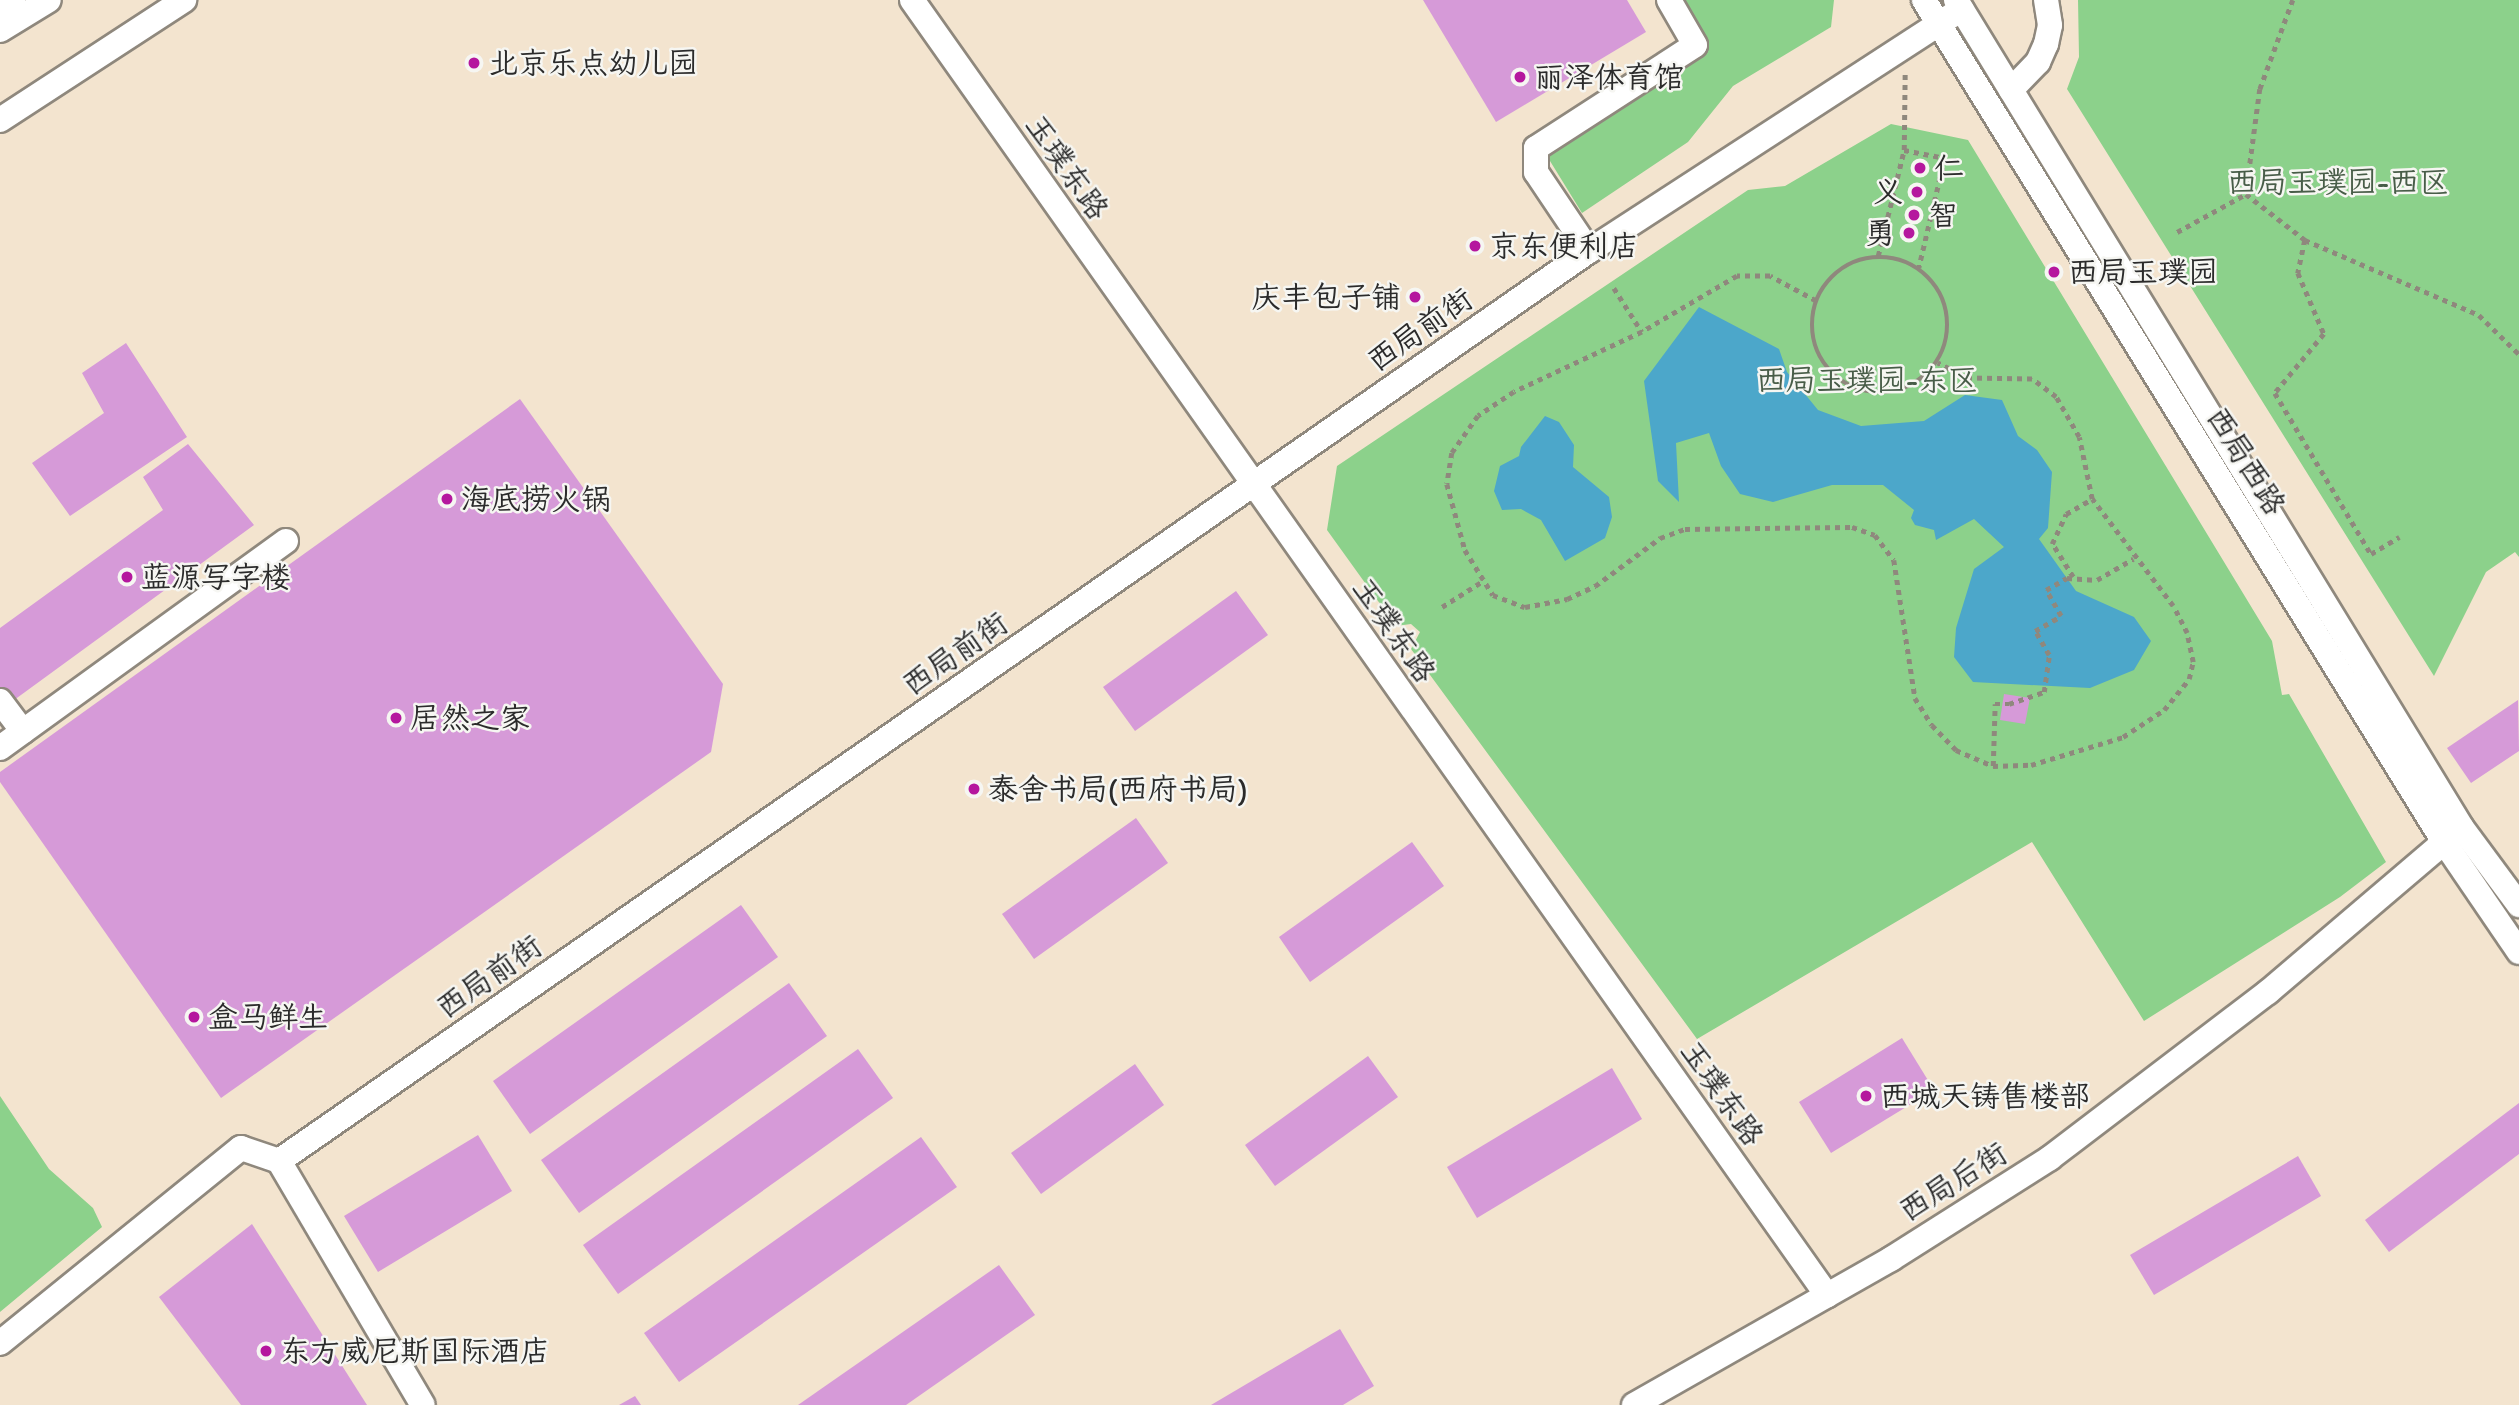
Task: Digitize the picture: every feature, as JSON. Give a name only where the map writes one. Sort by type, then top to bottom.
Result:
[{"type":"street","points":[[0,9],[13,0]]},
{"type":"street","points":[[0,30],[49,0]]},
{"type":"street","points":[[0,120],[184,0]]},
{"type":"street","name":"玉璞东路","points":[[912,0],[1827,1296]]},
{"type":"street","points":[[1589,251],[1536,172],[1536,148],[1695,44],[1669,0]]},
{"type":"street","name":"西局西路","points":[[1924,0],[2444,842],[2519,951]]},
{"type":"street","points":[[2011,90],[2038,62],[2046,44],[2050,25],[2046,0]]},
{"type":"street","name":"西局前街","points":[[279,1161],[1589,251],[1938,23],[1958,4]]},
{"type":"street","name":"西局西路","points":[[1958,4],[2462,828],[2519,905]]},
{"type":"street","points":[[0,748],[286,541]]},
{"type":"street","points":[[0,701],[23,731]]},
{"type":"street","name":"西局后街","points":[[1634,1405],[1827,1296],[2050,1158],[2268,992],[2444,842]]},
{"type":"street","points":[[0,1343],[241,1148],[279,1161],[423,1405]]},
{"type":"path","points":[[2246,194],[2260,89],[2293,0]]},
{"type":"path","points":[[1878,256],[1903,150],[1906,44]]},
{"type":"path","points":[[1903,150],[1945,158],[1919,268]]},
{"type":"path","points":[[2177,232],[2246,194]]},
{"type":"path","points":[[2246,194],[2305,240],[2479,315],[2519,354]]},
{"type":"path","points":[[2305,240],[2298,273],[2324,334],[2276,393],[2371,554],[2399,537]]},
{"type":"path","points":[[1878,256],[1919,268],[1945,302],[1949,324],[1938,363],[1922,380],[1900,391],[1877,394],[1854,390],[1834,377],[1820,359],[1812,337],[1816,301],[1835,274],[1855,261],[1878,256]]},
{"type":"path","points":[[1816,301],[1770,276],[1737,276],[1642,331],[1514,392],[1478,416],[1457,442],[1448,469],[1450,505],[1465,550],[1483,581],[1501,601],[1535,606],[1595,586],[1660,538],[1685,528],[1837,525],[1863,530],[1882,542],[1899,573],[1911,680],[1921,711],[1956,750],[1993,766],[2043,763],[2123,737],[2164,710],[2189,679],[2193,662],[2187,633],[2173,606],[2133,559],[2092,499],[2079,437],[2056,397],[2045,387],[2018,376],[1967,377],[1938,363]]},
{"type":"path","points":[[1614,288],[1642,331]]},
{"type":"path","points":[[2074,578],[2053,544],[2066,514],[2092,499]]},
{"type":"path","points":[[1993,766],[1995,704],[2009,704],[2044,692],[2049,655],[2035,631],[2061,616],[2046,590],[2067,578],[2097,580],[2133,559]]},
{"type":"path","points":[[1442,607],[1483,581]]},
{"type":"green space","points":[[1680,0],[1834,0],[1831,27],[1733,86],[1688,142],[1582,213],[1550,161],[1549,150],[1708,48]]},
{"type":"green space","name":"西局玉璞园-西区","points":[[2078,0],[2519,0],[2519,557],[2515,552],[2486,572],[2434,676],[2067,89],[2079,57]]},
{"type":"green space","name":"西局玉璞园-东区","points":[[1891,124],[1968,140],[2272,641],[2282,695],[2289,694],[2386,862],[2340,897],[2144,1021],[2032,842],[1697,1039],[1411,649],[1420,632],[1411,624],[1396,626],[1327,530],[1337,466],[1748,190],[1785,186]]},
{"type":"green space","points":[[0,1096],[49,1169],[93,1208],[102,1227],[0,1312]]},
{"type":"water","points":[[1699,307],[1779,349],[1787,372],[1818,410],[1861,426],[1924,421],[1965,395],[2002,400],[2018,436],[2037,450],[2052,472],[2048,528],[2039,539],[2076,591],[2134,617],[2151,641],[2134,670],[2090,688],[1973,682],[1954,657],[1956,628],[1974,569],[2004,547],[1974,519],[1936,540],[1934,530],[1915,525],[1911,518],[1914,510],[1883,485],[1832,485],[1773,502],[1740,494],[1721,466],[1709,433],[1676,443],[1679,502],[1658,481],[1644,381]]},
{"type":"water","points":[[1545,416],[1559,422],[1574,445],[1573,467],[1609,497],[1612,517],[1605,538],[1565,561],[1541,520],[1521,509],[1502,510],[1494,491],[1500,466],[1519,456],[1521,447]]},
{"type":"building","name":"丽泽体育馆","points":[[1423,0],[1627,0],[1646,32],[1496,122]]},
{"type":"building","points":[[126,343],[187,437],[70,516],[32,463],[104,413],[82,373]]},
{"type":"building","name":"居然之家","points":[[520,399],[723,684],[711,752],[221,1098],[0,782],[0,772]]},
{"type":"building","name":"蓝源写字楼","points":[[188,444],[254,525],[10,703],[0,690],[0,628],[163,510],[143,477]]},
{"type":"building","points":[[1236,591],[1268,635],[1135,731],[1103,687]]},
{"type":"building","points":[[2004,694],[2030,698],[2025,724],[2000,720]]},
{"type":"building","points":[[2518,700],[2519,751],[2471,783],[2447,748]]},
{"type":"building","points":[[1136,818],[1168,863],[1034,959],[1002,914]]},
{"type":"building","points":[[1412,842],[1444,886],[1310,982],[1279,937]]},
{"type":"building","points":[[741,905],[778,957],[530,1134],[493,1081]]},
{"type":"building","points":[[789,983],[827,1036],[579,1213],[541,1160]]},
{"type":"building","name":"西城天铸售楼部","points":[[1902,1038],[1934,1090],[1831,1153],[1799,1102]]},
{"type":"building","points":[[858,1049],[893,1098],[618,1294],[583,1245]]},
{"type":"building","points":[[1368,1056],[1398,1097],[1275,1186],[1245,1145]]},
{"type":"building","points":[[1135,1064],[1164,1105],[1041,1194],[1011,1153]]},
{"type":"building","points":[[1612,1068],[1642,1119],[1477,1218],[1447,1167]]},
{"type":"building","points":[[2519,1103],[2519,1154],[2389,1252],[2365,1220]]},
{"type":"building","points":[[478,1135],[512,1191],[378,1272],[344,1216]]},
{"type":"building","points":[[921,1137],[957,1187],[679,1382],[644,1333]]},
{"type":"building","points":[[2298,1156],[2321,1196],[2154,1295],[2130,1255]]},
{"type":"building","name":"东方威尼斯国际酒店","points":[[252,1224],[367,1405],[241,1405],[159,1297]]},
{"type":"building","points":[[999,1265],[1035,1315],[906,1405],[798,1405]]},
{"type":"building","points":[[1340,1329],[1374,1386],[1343,1405],[1211,1405]]},
{"type":"building","points":[[635,1396],[641,1405],[619,1405]]},
{"type":"place","name":"北京乐点幼儿园","points":[[474,63]]},
{"type":"place","name":"丽泽体育馆","points":[[1520,77]]},
{"type":"place","name":"仁","points":[[1920,168]]},
{"type":"place","name":"义","points":[[1917,192]]},
{"type":"place","name":"智","points":[[1914,215]]},
{"type":"place","name":"勇","points":[[1909,233]]},
{"type":"place","name":"京东便利店","points":[[1475,246]]},
{"type":"place","name":"西局玉璞园","points":[[2054,272]]},
{"type":"place","name":"庆丰包子铺","points":[[1415,297]]},
{"type":"place","name":"海底捞火锅","points":[[447,499]]},
{"type":"place","name":"蓝源写字楼","points":[[127,577]]},
{"type":"place","name":"居然之家","points":[[396,718]]},
{"type":"place","name":"泰舍书局(西府书局)","points":[[974,789]]},
{"type":"place","name":"盒马鲜生","points":[[194,1017]]},
{"type":"place","name":"西城天铸售楼部","points":[[1866,1096]]},
{"type":"place","name":"东方威尼斯国际酒店","points":[[266,1351]]}]
